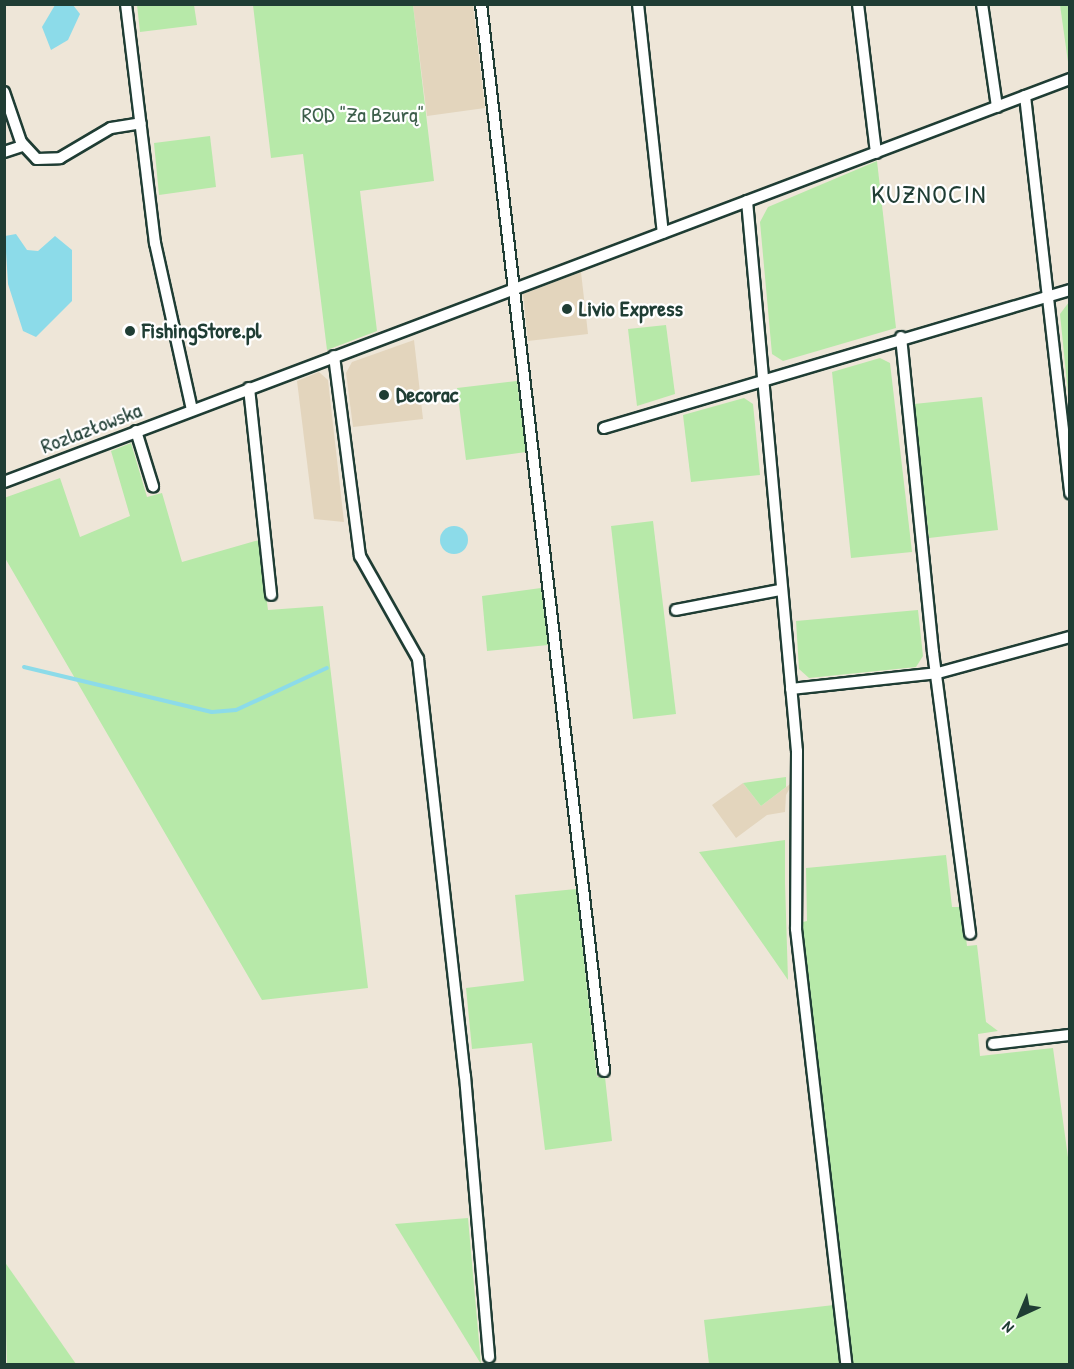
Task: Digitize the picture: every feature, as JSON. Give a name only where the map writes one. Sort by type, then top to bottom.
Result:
[{"type":"street","points":[[126,4],[155,243],[192,410]]},
{"type":"street","points":[[481,4],[604,1071]]},
{"type":"street","points":[[638,4],[663,233]]},
{"type":"street","points":[[858,4],[876,153]]},
{"type":"street","points":[[982,4],[997,107]]},
{"type":"street","name":"Rozlazłowska","points":[[4,482],[1070,79]]},
{"type":"street","points":[[4,92],[23,146],[48,161],[111,128],[141,123]]},
{"type":"street","points":[[1025,96],[1070,493]]},
{"type":"street","points":[[4,152],[23,146]]},
{"type":"street","points":[[747,201],[798,779],[794,909],[846,1365]]},
{"type":"street","points":[[604,428],[901,337],[1070,290]]},
{"type":"street","points":[[901,337],[938,673],[970,934]]},
{"type":"street","points":[[334,356],[360,556],[418,659],[465,1076],[489,1357]]},
{"type":"street","points":[[249,388],[271,595]]},
{"type":"street","points":[[136,431],[153,486]]},
{"type":"street","points":[[676,610],[780,590]]},
{"type":"street","points":[[791,689],[938,673],[1070,637]]},
{"type":"street","points":[[993,1044],[1070,1035]]},
{"type":"shaded area","points":[[413,5],[473,5],[485,108],[427,116]]},
{"type":"shaded area","points":[[581,272],[588,334],[528,341],[523,294]]},
{"type":"shaded area","points":[[414,340],[423,419],[353,427],[346,373],[352,362]]},
{"type":"shaded area","points":[[319,372],[328,380],[344,522],[314,519],[297,381]]},
{"type":"shaded area","points":[[794,781],[786,795],[785,812],[767,815],[736,838],[712,805],[743,783],[761,806]]},
{"type":"green space","points":[[137,5],[194,5],[197,25],[140,32]]},
{"type":"green space","name":"ROD \"Za Bzurą\"","points":[[253,5],[413,5],[434,181],[360,191],[377,331],[327,350],[303,154],[271,158]]},
{"type":"green space","points":[[1060,5],[1069,5],[1069,69]]},
{"type":"green space","points":[[210,136],[216,187],[159,195],[154,143]]},
{"type":"green space","points":[[877,161],[896,328],[783,361],[772,354],[760,222],[768,207]]},
{"type":"green space","points":[[1070,302],[1069,403],[1060,314]]},
{"type":"green space","points":[[666,325],[675,394],[637,406],[628,329]]},
{"type":"green space","points":[[880,358],[890,363],[912,552],[851,558],[832,372]]},
{"type":"green space","points":[[517,381],[526,452],[466,460],[457,388]]},
{"type":"green space","points":[[982,397],[998,530],[929,538],[914,404]]},
{"type":"green space","points":[[744,398],[753,404],[760,475],[691,482],[683,415]]},
{"type":"green space","points":[[131,443],[147,497],[162,493],[182,562],[259,540],[268,610],[323,606],[368,988],[262,1000],[5,558],[4,498],[60,478],[80,537],[130,516],[111,451]]},
{"type":"green space","points":[[653,521],[676,714],[633,719],[611,526]]},
{"type":"green space","points":[[541,588],[548,645],[487,651],[482,596]]},
{"type":"green space","points":[[918,610],[923,656],[916,667],[809,678],[799,669],[796,621]]},
{"type":"green space","points":[[786,777],[786,787],[761,806],[743,783]]},
{"type":"green space","points":[[785,840],[785,883],[788,980],[699,852]]},
{"type":"green space","points":[[946,855],[952,907],[962,907],[967,946],[977,945],[986,1022],[998,1031],[978,1034],[980,1056],[1053,1048],[1070,1172],[1069,1364],[851,1364],[799,923],[807,921],[806,868]]},
{"type":"green space","points":[[576,889],[597,1077],[605,1077],[612,1141],[545,1150],[532,1043],[472,1049],[466,988],[524,981],[515,895]]},
{"type":"green space","points":[[468,1218],[481,1364],[395,1224]]},
{"type":"green space","points":[[4,1261],[23,1288],[76,1364],[7,1364]]},
{"type":"green space","points":[[834,1305],[841,1364],[709,1364],[704,1320]]},
{"type":"water","points":[[55,5],[73,5],[80,14],[68,40],[51,50],[42,27]]},
{"type":"water","points":[[16,234],[27,250],[38,251],[55,236],[72,250],[72,301],[36,337],[23,331],[8,284],[5,236]]},
{"type":"water","points":[[454,526],[464,530],[468,540],[464,550],[454,554],[444,550],[440,540],[444,530]]},
{"type":"waterway","points":[[24,667],[212,712],[236,710],[327,668]]},
{"type":"place","name":"Livio Express","points":[[567,309]]},
{"type":"place","name":"FishingStore.pl","points":[[130,331]]},
{"type":"place","name":"Decorac","points":[[384,395]]},
{"type":"district","name":"KUZNOCIN","points":[[929,194]]}]
